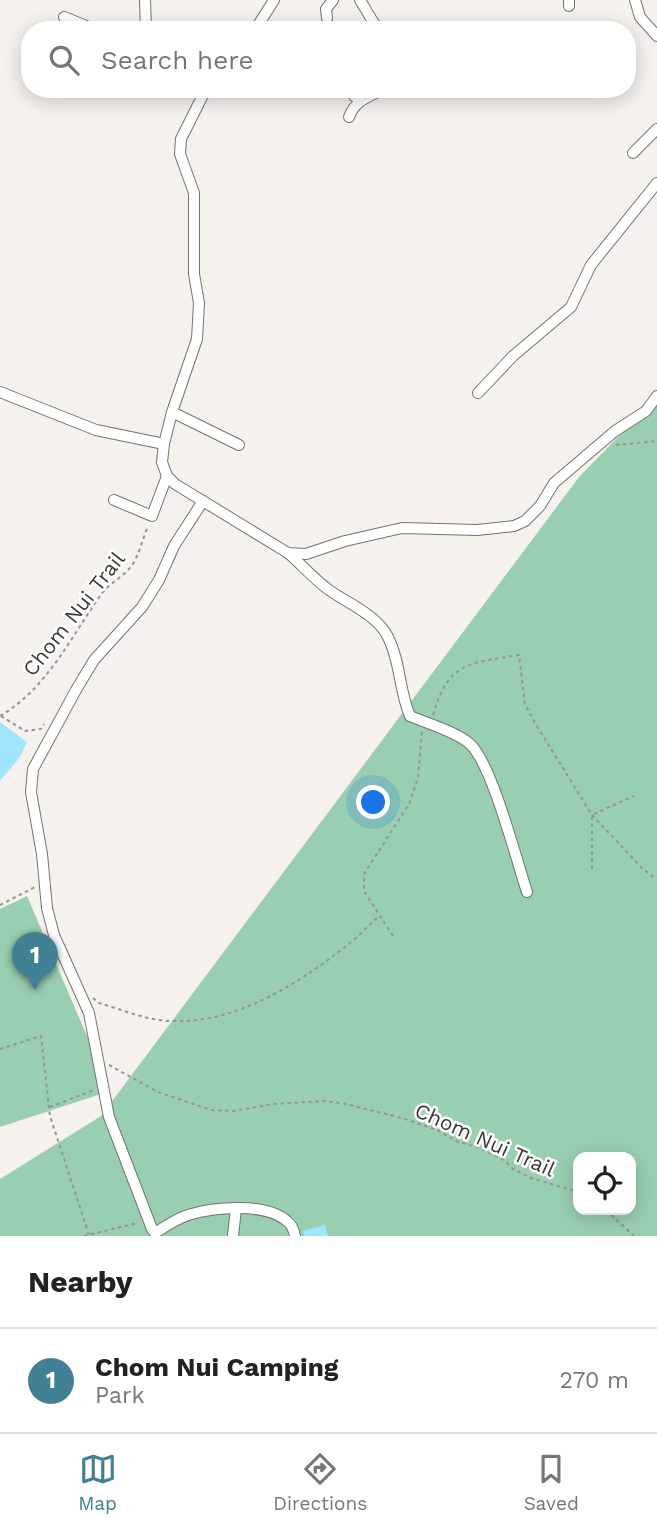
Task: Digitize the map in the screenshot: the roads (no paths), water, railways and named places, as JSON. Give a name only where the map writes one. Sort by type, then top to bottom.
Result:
[{"type":"street","points":[[145,0],[146,21]]},
{"type":"street","points":[[261,21],[274,0]]},
{"type":"street","points":[[327,18],[326,9],[333,0]]},
{"type":"street","points":[[360,0],[373,21]]},
{"type":"street","points":[[635,0],[640,17],[657,36]]},
{"type":"street","points":[[64,18],[72,21]]},
{"type":"street","points":[[202,98],[181,139],[180,154],[194,193],[194,274],[200,303],[197,339],[164,444],[162,462],[167,477],[288,552],[327,588],[369,616],[387,634],[399,667],[404,703],[410,716],[470,744],[482,763],[499,805],[527,892]]},
{"type":"street","points":[[358,98],[361,100]]},
{"type":"street","points":[[349,117],[352,107],[365,98]]},
{"type":"street","points":[[634,153],[657,130]]},
{"type":"street","points":[[478,393],[513,356],[571,307],[591,264],[657,183]]},
{"type":"street","points":[[0,393],[96,430],[164,444]]},
{"type":"street","points":[[288,552],[306,554],[345,541],[402,528],[477,530],[514,526],[524,521],[540,506],[554,483],[607,437],[646,411],[657,396]]},
{"type":"street","points":[[172,412],[239,445]]},
{"type":"street","points":[[114,500],[152,516],[167,477]]},
{"type":"street","points":[[203,501],[174,546],[159,580],[142,607],[94,660],[33,769],[31,792],[46,882],[47,908],[54,936],[89,1013],[109,1118],[154,1235],[187,1216],[210,1210],[236,1208],[278,1215],[290,1223],[295,1236]]},
{"type":"street","points":[[233,1236],[236,1208]]},
{"type":"water","points":[[0,722],[27,742],[20,757],[0,781]]},
{"type":"water","points":[[325,1225],[328,1236],[304,1236],[303,1231]]},
{"type":"place","name":"Chom Nui Camping","points":[[35,990]]}]
